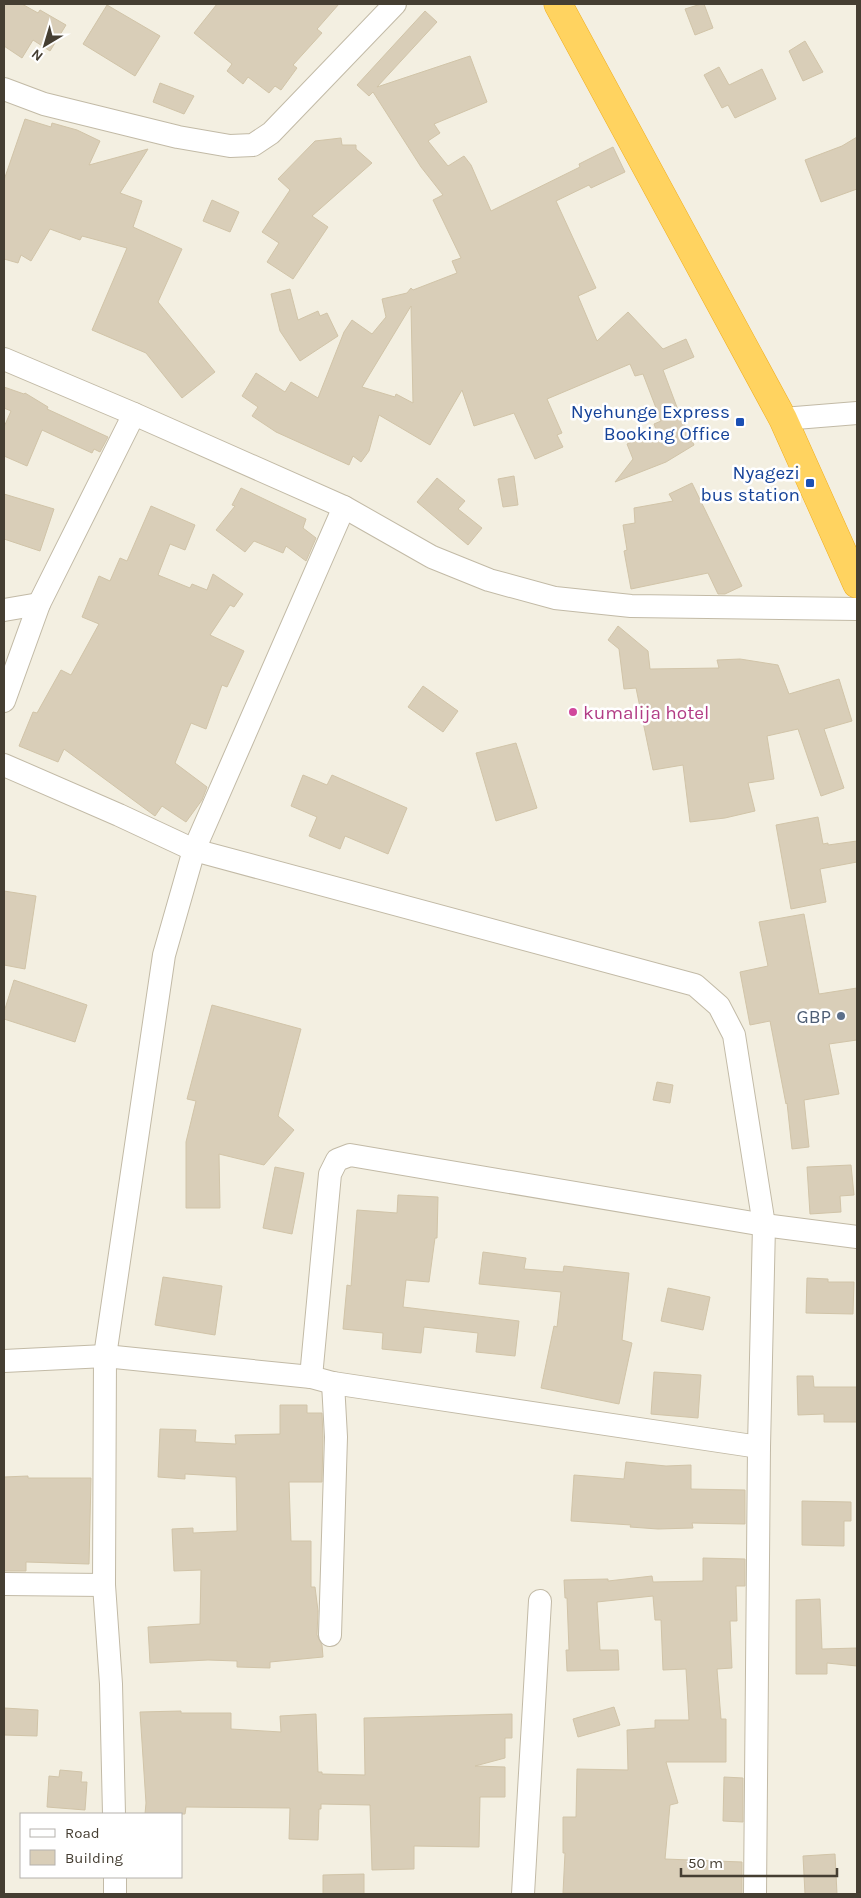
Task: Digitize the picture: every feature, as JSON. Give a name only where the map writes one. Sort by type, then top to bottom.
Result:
[{"type":"highway","points":[[558,4],[783,419],[857,584]]},
{"type":"street","points":[[4,89],[44,104],[178,138],[230,146],[253,145],[271,133],[396,4]]},
{"type":"street","points":[[4,360],[134,414],[344,507],[432,557],[489,580],[555,598],[631,606],[857,609]]},
{"type":"street","points":[[783,419],[857,413]]},
{"type":"street","points":[[4,700],[39,604],[134,414]]},
{"type":"street","points":[[114,1813],[111,1684],[104,1585],[105,1356],[164,955],[194,850],[344,507]]},
{"type":"street","points":[[4,610],[39,604]]},
{"type":"street","points":[[4,765],[120,815],[194,850],[695,985],[719,1006],[734,1035],[764,1225],[759,1447],[755,1894]]},
{"type":"street","points":[[311,1377],[330,1174],[337,1160],[350,1155],[764,1225],[857,1237]]},
{"type":"street","points":[[4,1361],[105,1356],[311,1377],[333,1382],[759,1447]]},
{"type":"street","points":[[330,1635],[336,1436],[333,1382]]},
{"type":"street","points":[[4,1584],[104,1585]]},
{"type":"street","points":[[523,1894],[540,1601]]},
{"type":"street","points":[[115,1878],[115,1894]]},
{"type":"building","points":[[4,4],[22,4],[38,13],[40,10],[66,25],[50,51],[33,40],[22,58],[4,46]]},
{"type":"building","points":[[217,4],[339,4],[317,29],[322,33],[293,65],[297,68],[281,90],[275,86],[269,93],[248,77],[243,84],[227,71],[232,64],[194,33]]},
{"type":"building","points":[[704,4],[713,28],[695,35],[685,9]]},
{"type":"building","points":[[107,5],[160,36],[135,76],[83,44]]},
{"type":"building","points":[[425,11],[437,22],[377,87],[470,56],[487,102],[434,124],[440,133],[428,141],[448,166],[464,156],[471,165],[491,211],[580,167],[579,164],[613,147],[625,172],[591,188],[589,185],[556,201],[596,288],[578,296],[597,341],[628,312],[663,349],[686,339],[694,357],[663,370],[694,445],[666,462],[615,482],[633,459],[627,444],[657,432],[654,424],[661,421],[643,374],[635,376],[630,364],[547,399],[562,433],[557,435],[563,447],[535,459],[514,413],[474,426],[462,390],[430,445],[379,415],[369,451],[361,462],[353,456],[349,465],[276,432],[252,416],[258,407],[242,396],[256,373],[285,392],[291,382],[318,398],[344,332],[352,320],[372,334],[386,317],[382,299],[407,293],[411,288],[413,290],[457,273],[452,261],[461,258],[433,200],[443,195],[421,167],[373,92],[369,96],[357,85]],"holes":[[[411,306],[413,403],[396,394],[395,397],[362,387]]]},
{"type":"building","points":[[805,41],[823,72],[803,81],[789,51]]},
{"type":"building","points":[[719,67],[729,85],[762,69],[776,99],[735,118],[728,105],[722,108],[704,75]]},
{"type":"building","points":[[160,83],[194,96],[184,114],[153,102]]},
{"type":"building","points":[[25,119],[51,127],[52,123],[77,130],[100,141],[89,165],[148,149],[120,193],[142,201],[133,227],[182,249],[158,302],[215,372],[182,398],[146,353],[92,330],[127,248],[82,236],[80,240],[50,229],[31,261],[21,255],[18,263],[4,259],[4,180]]},
{"type":"building","points":[[857,137],[857,189],[821,202],[805,160],[842,146]]},
{"type":"building","points":[[341,138],[342,145],[356,145],[356,149],[372,163],[312,216],[328,227],[293,279],[267,262],[279,243],[262,232],[290,190],[278,179],[315,141]]},
{"type":"building","points":[[212,200],[239,212],[230,232],[203,221]]},
{"type":"building","points":[[290,289],[298,320],[318,311],[320,316],[327,313],[338,336],[300,361],[280,331],[271,294]]},
{"type":"building","points":[[4,387],[25,393],[48,407],[47,409],[108,437],[100,452],[94,449],[92,453],[42,430],[27,466],[4,456],[4,427],[11,411],[4,408]]},
{"type":"building","points":[[514,476],[518,505],[503,507],[498,479]]},
{"type":"building","points":[[437,478],[465,501],[458,509],[482,528],[468,545],[417,502]]},
{"type":"building","points":[[692,483],[742,586],[725,594],[718,594],[708,573],[631,589],[624,551],[627,550],[623,525],[635,523],[634,508],[673,501],[669,494]]},
{"type":"building","points":[[241,488],[306,519],[303,528],[316,538],[306,561],[286,546],[283,553],[254,541],[245,552],[216,530],[235,506],[232,505]]},
{"type":"building","points":[[4,494],[54,509],[40,551],[4,539]]},
{"type":"building","points":[[151,506],[195,525],[185,550],[170,544],[158,575],[190,588],[192,584],[207,590],[213,574],[243,594],[234,607],[230,605],[210,635],[244,651],[227,687],[222,685],[206,729],[191,723],[175,763],[207,787],[202,800],[186,822],[162,806],[155,816],[64,749],[58,762],[19,746],[33,712],[37,713],[61,670],[71,675],[99,624],[82,617],[99,576],[110,581],[120,558],[127,561]]},
{"type":"building","points":[[618,626],[648,651],[650,669],[719,668],[717,660],[740,659],[778,665],[789,694],[839,679],[852,721],[824,729],[844,788],[821,796],[798,729],[767,736],[774,779],[748,783],[755,811],[725,818],[690,822],[683,765],[653,770],[636,688],[624,689],[619,649],[608,640]]},
{"type":"building","points":[[423,686],[458,711],[443,732],[408,707]]},
{"type":"building","points":[[516,743],[537,808],[496,821],[476,753]]},
{"type":"building","points":[[303,775],[327,785],[332,775],[407,808],[388,854],[345,836],[340,849],[309,836],[317,817],[291,806]]},
{"type":"building","points":[[818,817],[823,844],[857,841],[857,862],[820,869],[826,902],[791,909],[776,825]]},
{"type":"building","points":[[4,891],[36,896],[25,969],[4,965]]},
{"type":"building","points":[[804,914],[819,994],[857,988],[857,1040],[829,1044],[839,1094],[804,1100],[809,1147],[792,1149],[787,1103],[770,1021],[750,1025],[740,972],[768,966],[759,922]]},
{"type":"building","points":[[14,980],[87,1005],[75,1042],[4,1019],[4,1012]]},
{"type":"building","points":[[212,1005],[301,1029],[278,1116],[294,1130],[264,1165],[219,1154],[220,1208],[186,1208],[186,1142],[196,1101],[187,1099]]},
{"type":"building","points":[[657,1082],[673,1085],[670,1103],[653,1100]]},
{"type":"building","points":[[851,1165],[854,1195],[840,1196],[841,1212],[810,1214],[807,1167]]},
{"type":"building","points":[[275,1167],[304,1173],[292,1234],[263,1228]]},
{"type":"building","points":[[398,1195],[438,1197],[437,1238],[435,1238],[429,1282],[406,1280],[403,1307],[519,1321],[515,1356],[476,1352],[478,1333],[424,1327],[421,1353],[382,1349],[383,1333],[343,1329],[347,1285],[351,1286],[357,1210],[397,1213]]},
{"type":"building","points":[[483,1252],[526,1258],[524,1269],[563,1272],[564,1266],[629,1273],[622,1340],[632,1343],[619,1404],[541,1388],[554,1326],[557,1327],[561,1292],[479,1284]]},
{"type":"building","points":[[163,1277],[222,1286],[215,1335],[155,1325]]},
{"type":"building","points":[[807,1278],[828,1279],[828,1282],[854,1282],[853,1314],[806,1313]]},
{"type":"building","points":[[668,1288],[710,1297],[703,1330],[661,1321]]},
{"type":"building","points":[[654,1372],[701,1375],[698,1418],[651,1414]]},
{"type":"building","points":[[797,1376],[813,1376],[814,1387],[857,1387],[857,1422],[824,1422],[824,1414],[798,1415]]},
{"type":"building","points":[[280,1405],[307,1405],[307,1413],[322,1413],[322,1482],[289,1482],[291,1541],[311,1541],[311,1587],[315,1587],[318,1611],[317,1635],[322,1645],[323,1657],[270,1662],[270,1668],[237,1667],[237,1661],[208,1660],[150,1663],[148,1627],[200,1624],[201,1570],[174,1571],[172,1529],[193,1528],[193,1533],[237,1531],[236,1477],[185,1474],[185,1479],[158,1477],[160,1429],[196,1430],[195,1442],[236,1444],[235,1435],[280,1434]]},
{"type":"building","points":[[626,1462],[666,1466],[691,1465],[691,1489],[745,1490],[745,1524],[692,1523],[693,1528],[658,1529],[630,1527],[631,1525],[571,1521],[574,1475],[624,1479]]},
{"type":"building","points":[[28,1476],[28,1478],[91,1478],[89,1564],[26,1562],[26,1571],[4,1571],[4,1477]]},
{"type":"building","points":[[802,1501],[851,1502],[851,1521],[844,1521],[844,1546],[802,1545]]},
{"type":"building","points":[[703,1558],[745,1559],[745,1586],[736,1586],[737,1621],[730,1621],[732,1668],[717,1669],[721,1719],[726,1719],[726,1762],[666,1762],[678,1803],[670,1805],[665,1859],[742,1862],[742,1894],[563,1893],[565,1853],[563,1853],[563,1817],[576,1817],[577,1769],[628,1770],[627,1730],[655,1728],[655,1720],[689,1720],[686,1669],[663,1670],[661,1620],[655,1620],[653,1596],[597,1602],[600,1650],[618,1650],[619,1670],[567,1671],[566,1650],[569,1650],[567,1598],[565,1598],[564,1580],[608,1579],[608,1581],[652,1576],[653,1582],[703,1581]]},
{"type":"building","points":[[820,1599],[822,1649],[857,1648],[857,1666],[827,1663],[827,1674],[796,1674],[796,1600]]},
{"type":"building","points":[[614,1707],[620,1725],[578,1737],[573,1719]]},
{"type":"building","points":[[4,1708],[38,1710],[37,1736],[4,1735]]},
{"type":"building","points":[[140,1712],[231,1713],[231,1729],[281,1732],[280,1716],[316,1714],[318,1772],[322,1772],[322,1774],[365,1775],[364,1718],[512,1714],[512,1738],[505,1738],[505,1758],[475,1766],[505,1767],[505,1797],[480,1797],[479,1847],[414,1846],[414,1869],[372,1870],[370,1805],[321,1804],[321,1809],[319,1809],[318,1840],[289,1839],[290,1808],[186,1807],[185,1814],[145,1813]]},
{"type":"building","points":[[60,1770],[82,1772],[81,1782],[87,1782],[85,1810],[47,1807],[49,1776],[59,1777]]},
{"type":"building","points":[[724,1777],[743,1778],[743,1822],[723,1821]]},
{"type":"building","points":[[835,1854],[837,1894],[805,1894],[803,1856]]},
{"type":"building","points":[[364,1874],[364,1894],[323,1894],[323,1875]]},
{"type":"place","name":"Nyehunge Express Booking Office","points":[[740,422]]},
{"type":"place","name":"Nyagezi bus station","points":[[810,483]]},
{"type":"place","name":"kumalija hotel","points":[[573,712]]},
{"type":"place","name":"GBP","points":[[841,1016]]}]
